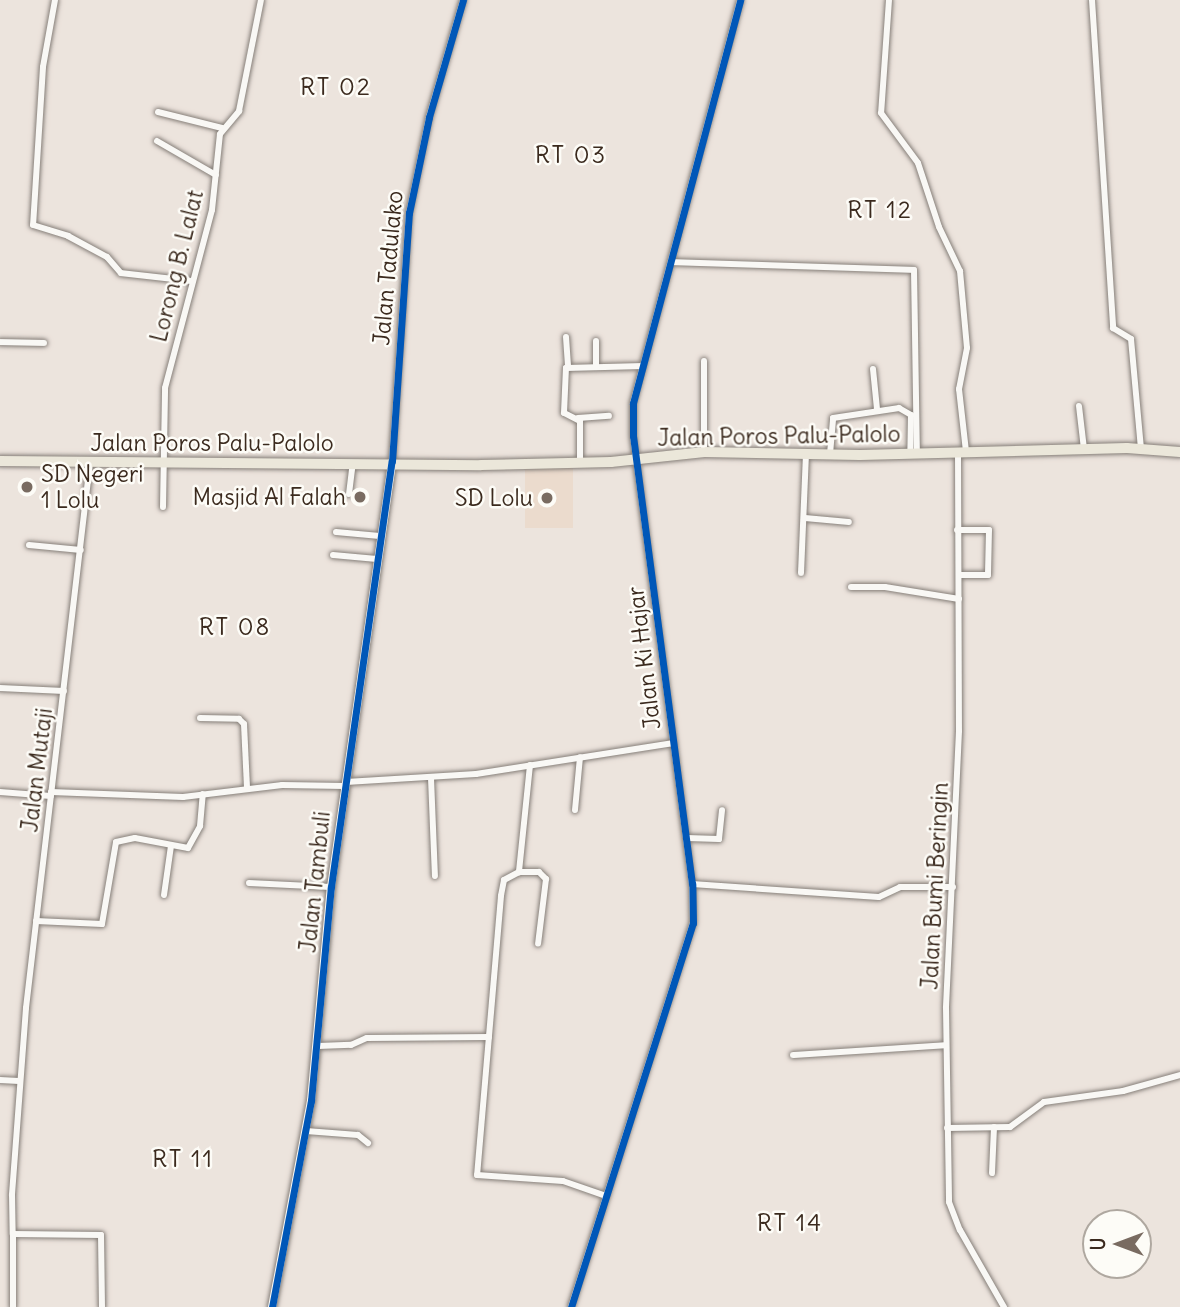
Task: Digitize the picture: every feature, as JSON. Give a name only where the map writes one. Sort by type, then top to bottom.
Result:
[{"type":"main road","name":"Jalan Poros Palu-Palolo","points":[[0,461],[580,463],[704,452],[913,454],[1140,449],[1180,452]]},
{"type":"street","points":[[55,0],[43,67],[33,225],[68,236],[107,257],[121,273],[191,281]]},
{"type":"street","name":"Lorong B. Lalat","points":[[163,507],[165,388],[191,281],[212,210],[222,128],[239,111],[261,0]]},
{"type":"street","name":"Jalan Tadulako","points":[[392,461],[409,213],[429,117],[463,0]]},
{"type":"street","name":"Jalan Ki Hajar","points":[[571,1307],[688,946],[694,916],[687,838],[637,457],[633,403],[740,0]]},
{"type":"street","name":"Jalan Bumi Beringin","points":[[889,0],[881,113],[918,163],[939,227],[960,271],[967,348],[959,389],[962,452],[957,530],[959,598],[953,887],[946,1045],[947,1128],[951,1215],[1004,1307]]},
{"type":"street","points":[[1091,0],[1113,328],[1131,339],[1140,449]]},
{"type":"street","points":[[158,111],[222,128]]},
{"type":"street","points":[[157,141],[216,175]]},
{"type":"street","points":[[672,262],[914,270],[913,454]]},
{"type":"street","points":[[566,337],[568,366],[564,414],[578,418],[609,416]]},
{"type":"street","points":[[596,341],[596,366]]},
{"type":"street","points":[[0,342],[44,343]]},
{"type":"street","points":[[704,361],[704,452]]},
{"type":"street","points":[[568,366],[643,366]]},
{"type":"street","points":[[873,369],[877,409]]},
{"type":"street","points":[[1079,406],[1084,449]]},
{"type":"street","points":[[830,454],[833,418],[877,409],[903,408],[911,413],[913,454]]},
{"type":"street","points":[[578,418],[580,463]]},
{"type":"street","points":[[801,573],[806,453]]},
{"type":"street","points":[[349,494],[353,461]]},
{"type":"street","name":"Jalan Tambuli","points":[[272,1307],[306,1131],[318,1046],[331,887],[392,461]]},
{"type":"street","name":"Jalan Mutaji","points":[[13,1307],[19,1081],[90,463]]},
{"type":"street","points":[[805,518],[849,522]]},
{"type":"street","points":[[957,530],[989,530],[988,575],[959,575]]},
{"type":"street","points":[[336,531],[380,536]]},
{"type":"street","points":[[29,545],[81,550]]},
{"type":"street","points":[[333,555],[377,559]]},
{"type":"street","points":[[851,587],[959,598]]},
{"type":"street","points":[[0,688],[64,691]]},
{"type":"street","points":[[200,719],[239,719],[244,724],[247,788]]},
{"type":"street","points":[[0,792],[203,794],[303,783],[346,784],[431,778],[674,743]]},
{"type":"street","points":[[575,810],[580,757]]},
{"type":"street","points":[[519,872],[530,765]]},
{"type":"street","points":[[431,778],[435,876]]},
{"type":"street","points":[[36,921],[102,925],[116,842],[135,838],[184,849],[193,842],[203,794]]},
{"type":"street","points":[[687,838],[719,839],[722,810]]},
{"type":"street","points":[[164,895],[171,846]]},
{"type":"street","points":[[538,944],[546,879],[539,872],[519,872],[503,885],[478,1177],[563,1181],[606,1196]]},
{"type":"street","points":[[249,883],[331,887]]},
{"type":"street","points":[[692,884],[878,897],[900,887],[953,887]]},
{"type":"street","points":[[318,1046],[351,1045],[367,1038],[489,1037]]},
{"type":"street","points":[[793,1055],[946,1045]]},
{"type":"street","points":[[947,1128],[1010,1127],[1044,1102],[1123,1091],[1180,1075]]},
{"type":"street","points":[[0,1080],[19,1081]]},
{"type":"street","points":[[992,1173],[994,1127]]},
{"type":"street","points":[[306,1131],[359,1135],[368,1143]]},
{"type":"street","points":[[13,1234],[101,1235],[102,1307]]},
{"type":"shaded area","name":"SD Lolu","points":[[525,468],[573,468],[573,528],[525,528]]},
{"type":"cycle path","points":[[272,1307],[311,1101],[331,887],[392,461],[409,213],[429,117],[463,0]]},
{"type":"cycle path","points":[[571,1307],[693,923],[692,884],[633,436],[633,403],[740,0]]},
{"type":"place","name":"SD Negeri 1 Lolu","points":[[27,487]]},
{"type":"place","name":"Masjid Al Falah","points":[[360,497]]},
{"type":"place","name":"SD Lolu","points":[[547,498]]},
{"type":"district","name":"RT 02","points":[[336,87]]},
{"type":"district","name":"RT 03","points":[[571,155]]},
{"type":"district","name":"RT 12","points":[[880,210]]},
{"type":"district","name":"RT 08","points":[[235,627]]},
{"type":"district","name":"RT 11","points":[[183,1159]]},
{"type":"district","name":"RT 14","points":[[790,1223]]}]
